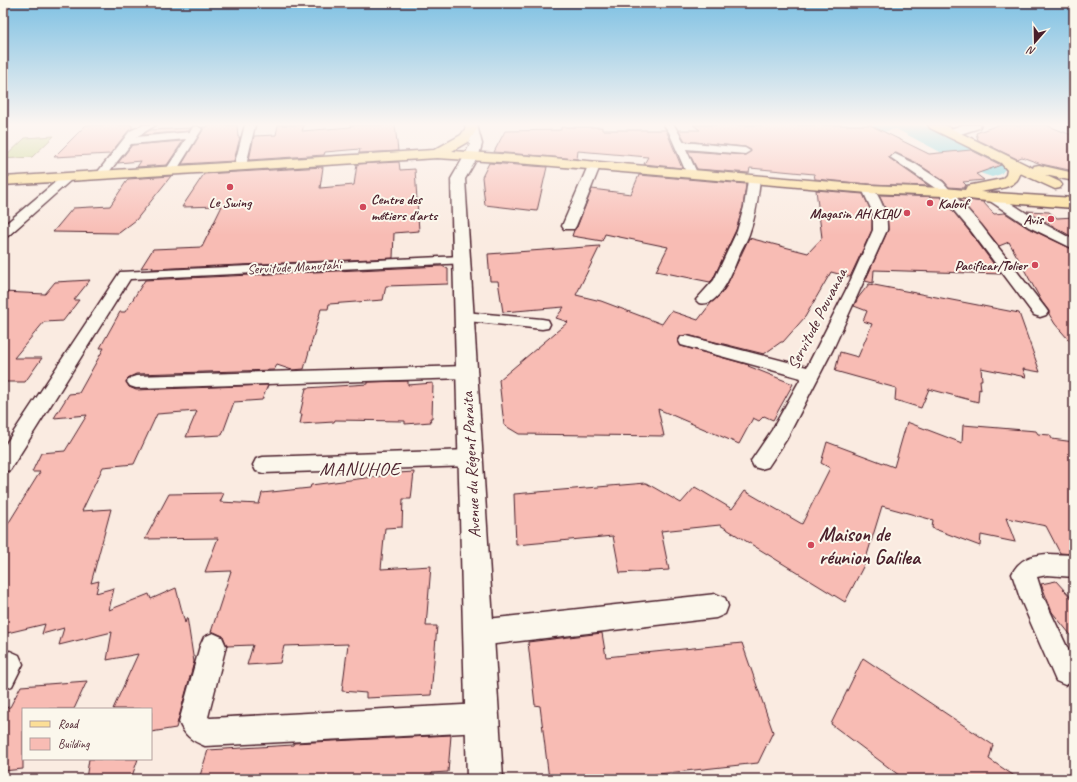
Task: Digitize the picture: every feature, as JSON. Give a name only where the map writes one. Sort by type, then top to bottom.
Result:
[{"type":"main road","points":[[3,181],[314,161]]},
{"type":"main road","name":"Avenue du Régent Paraita","points":[[468,161],[458,178],[485,779]]},
{"type":"main road","points":[[544,161],[868,189],[944,192],[994,198],[1074,211]]},
{"type":"main road","points":[[1019,161],[1041,170],[1074,177]]},
{"type":"main road","points":[[1007,162],[1054,186]]},
{"type":"main road","points":[[966,190],[1007,182],[1013,176],[1014,170],[1007,162]]},
{"type":"main road","points":[[944,192],[1034,185],[1054,186],[1074,184]]},
{"type":"main road","points":[[1054,186],[1054,192],[1057,195],[1074,202]]},
{"type":"main road","points":[[994,198],[1074,202]]},
{"type":"street","points":[[100,175],[111,161]]},
{"type":"street","points":[[171,170],[177,161]]},
{"type":"street","points":[[240,166],[241,161]]},
{"type":"street","points":[[686,161],[692,175]]},
{"type":"street","points":[[903,161],[939,185],[976,228],[1040,312]]},
{"type":"street","points":[[569,226],[594,166]]},
{"type":"street","points":[[3,233],[68,177]]},
{"type":"street","points":[[704,300],[721,282],[744,232],[754,180]]},
{"type":"street","name":"Servitude Pouvanaa","points":[[761,461],[779,435],[855,286],[880,230],[881,222],[879,209],[868,189]]},
{"type":"street","points":[[994,198],[1034,224],[1074,245]]},
{"type":"street","name":"Servitude Manutahi","points":[[3,464],[125,275],[462,260]]},
{"type":"street","points":[[464,317],[542,324]]},
{"type":"street","points":[[687,341],[810,374]]},
{"type":"street","points":[[136,382],[466,372]]},
{"type":"street","points":[[263,465],[471,458]]},
{"type":"street","points":[[1065,672],[1032,598],[1024,574],[1027,569],[1034,566],[1074,566]]},
{"type":"street","points":[[478,633],[716,606]]},
{"type":"street","points":[[213,646],[193,722],[205,732],[482,718]]},
{"type":"building","points":[[119,161],[135,161],[118,163]]},
{"type":"building","points":[[141,161],[169,161],[167,165],[137,167]]},
{"type":"building","points":[[184,161],[225,161],[182,164]]},
{"type":"building","points":[[645,161],[679,161],[682,168],[644,164]]},
{"type":"building","points":[[693,161],[894,161],[929,186],[868,184],[815,179],[814,174],[750,168],[749,173],[697,169]]},
{"type":"building","points":[[994,161],[1001,165],[976,174],[984,180],[963,182],[966,185],[964,188],[949,187],[944,181],[915,162]]},
{"type":"building","points":[[1034,161],[1074,161],[1074,171]]},
{"type":"building","points":[[399,162],[400,170],[415,169],[419,231],[394,233],[393,258],[152,269],[153,267],[141,268],[153,249],[202,247],[222,206],[182,207],[204,174],[323,167],[320,188],[354,185],[357,164]]},
{"type":"building","points":[[489,163],[547,167],[537,211],[485,205],[482,177]]},
{"type":"building","points":[[639,175],[746,184],[743,207],[736,230],[713,279],[710,282],[656,271],[668,247],[605,234],[602,241],[572,236],[592,189],[631,194]]},
{"type":"building","points":[[171,176],[136,220],[119,233],[53,232],[73,208],[110,206],[128,179]]},
{"type":"building","points":[[816,190],[863,194],[872,213],[872,230],[850,277],[831,272],[805,317],[783,342],[764,354],[687,335],[681,336],[678,340],[681,346],[749,365],[748,366],[793,384],[773,420],[764,416],[759,421],[753,418],[739,444],[658,409],[664,436],[519,434],[504,425],[499,380],[568,322],[556,318],[564,307],[503,312],[498,281],[490,281],[488,254],[600,246],[576,295],[601,301],[662,324],[671,311],[698,320],[726,287],[749,238],[808,253],[822,238]]},
{"type":"building","points":[[879,195],[941,197],[970,232],[1001,274],[874,270],[873,283],[865,281],[888,230],[887,212]]},
{"type":"building","name":"Pacificar/Tolier","points":[[960,199],[983,202],[994,214],[1005,213],[1028,228],[1074,250],[1074,346],[1055,324],[1009,242],[999,246]]},
{"type":"building","name":"Avis","points":[[1027,211],[1049,212],[1057,218],[1074,217],[1074,238]]},
{"type":"building","points":[[442,266],[448,269],[448,284],[386,286],[383,300],[329,304],[328,309],[321,309],[304,369],[292,370],[277,365],[274,370],[136,374],[126,381],[129,387],[136,390],[268,385],[262,400],[234,402],[222,435],[186,437],[197,411],[157,414],[134,464],[103,467],[82,511],[111,509],[91,583],[99,581],[96,593],[114,588],[109,610],[149,594],[151,599],[176,588],[185,623],[187,617],[194,662],[176,728],[152,732],[152,708],[113,708],[138,654],[107,660],[112,632],[59,645],[64,628],[42,634],[45,624],[3,634],[3,524],[8,524],[40,472],[32,472],[41,453],[65,451],[87,415],[54,418],[69,394],[79,393],[104,348],[100,348],[120,312],[125,312],[145,280]]},
{"type":"building","points":[[90,280],[74,300],[79,300],[63,321],[44,322],[14,358],[42,358],[25,382],[3,382],[3,292],[45,294],[55,282]]},
{"type":"building","points":[[869,284],[1019,313],[1040,372],[1023,369],[1026,377],[981,368],[982,380],[980,380],[981,390],[979,389],[978,402],[929,389],[921,408],[895,400],[896,388],[835,371],[840,352],[858,357],[872,324],[863,321],[867,311],[854,306],[858,298]]},
{"type":"building","points":[[408,381],[408,385],[433,383],[432,418],[430,418],[431,422],[405,424],[405,421],[335,420],[334,422],[300,424],[302,414],[300,414],[306,388],[368,384],[368,382]]},
{"type":"building","points":[[907,422],[962,443],[963,425],[1036,431],[1038,434],[1050,435],[1052,439],[1074,442],[1074,554],[1060,553],[1046,526],[1006,518],[1015,542],[981,535],[980,546],[932,528],[933,520],[882,506],[864,565],[845,602],[720,525],[661,531],[669,570],[620,573],[613,536],[516,545],[514,494],[646,483],[681,503],[695,487],[732,509],[745,491],[802,524],[830,468],[821,463],[827,442],[894,467]]},
{"type":"building","points":[[414,472],[411,499],[403,499],[402,527],[385,528],[381,569],[431,566],[426,626],[437,626],[431,695],[366,698],[366,693],[342,691],[348,644],[284,646],[280,663],[247,665],[253,645],[227,646],[223,636],[211,632],[231,571],[205,572],[218,538],[145,539],[169,494],[224,493],[220,502],[259,504],[262,493],[310,488],[311,485],[381,476],[382,474]]},
{"type":"building","points":[[1056,581],[1074,601],[1074,639],[1052,612],[1041,584]]},
{"type":"building","points":[[602,633],[606,657],[742,643],[773,732],[758,763],[640,776],[641,779],[549,779],[540,706],[535,705],[528,642]]},
{"type":"building","points":[[863,658],[993,745],[989,759],[1019,779],[904,779],[831,724]]},
{"type":"building","points":[[87,681],[74,708],[22,708],[23,769],[3,771],[3,708],[10,707],[21,686]]},
{"type":"building","points":[[451,735],[448,772],[432,773],[431,779],[199,779],[208,750],[293,745],[294,743]]},
{"type":"building","points":[[89,760],[138,760],[131,779],[86,779]]},
{"type":"waterway","points":[[977,161],[992,169]]},
{"type":"place","name":"Le Swing","points":[[230,187]]},
{"type":"place","name":"Kalouf","points":[[930,203]]},
{"type":"place","name":"Centre des métiers d'arts","points":[[363,207]]},
{"type":"place","name":"Magasin AH KIAU","points":[[907,213]]},
{"type":"place","name":"Avis","points":[[1051,219]]},
{"type":"place","name":"Pacificar/Tolier","points":[[1035,265]]},
{"type":"place","name":"Maison de réunion Galilea","points":[[811,545]]},
{"type":"district","name":"MANUHOE","points":[[360,469]]}]
